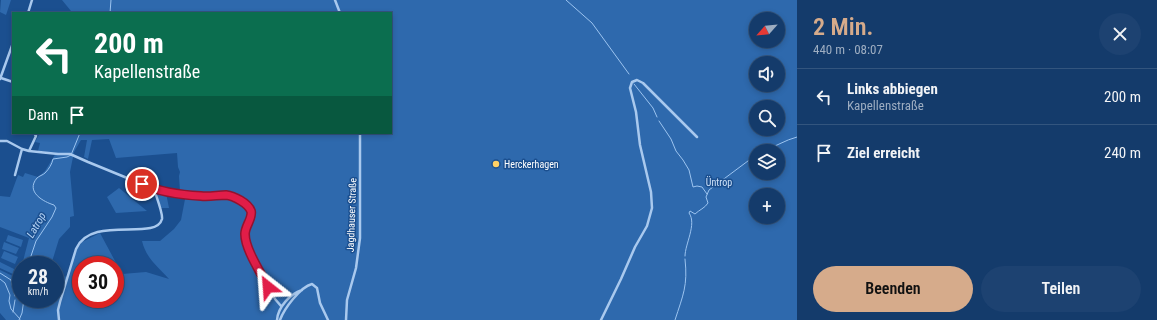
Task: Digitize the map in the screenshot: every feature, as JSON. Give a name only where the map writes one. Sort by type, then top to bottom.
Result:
[{"type":"street","points":[[28,12],[32,0]]},
{"type":"street","points":[[335,0],[340,12]]},
{"type":"street","points":[[12,46],[0,78],[12,82]]},
{"type":"street","points":[[601,320],[635,247],[647,226],[652,208],[651,192],[640,145],[634,103],[630,88],[632,82],[637,80],[643,83],[698,137]]},
{"type":"street","points":[[29,151],[36,136],[35,134]]},
{"type":"street","name":"Jagdhauser Straße","points":[[346,320],[347,304],[356,268],[360,238],[360,134]]},
{"type":"street","points":[[0,141],[7,141],[29,151],[72,154],[154,189],[196,196],[226,195],[246,204],[250,209],[251,214],[245,230],[247,245],[275,300],[281,306]]},
{"type":"street","points":[[15,175],[22,149]]},
{"type":"street","points":[[59,320],[58,310],[60,302],[76,248],[79,243],[91,235],[105,230],[144,229],[157,226],[161,221],[162,216],[154,189]]},
{"type":"street","points":[[278,320],[281,306],[295,293],[311,284],[316,287],[320,303],[328,320]]},
{"type":"street","points":[[278,320],[284,309],[302,290]]},
{"type":"green space","points":[[1,0],[11,0],[6,15],[0,12]]},
{"type":"green space","name":"Üntrop","points":[[62,0],[797,0],[797,320],[6,320],[0,313],[0,270],[12,276],[12,308],[64,308],[64,276],[68,277],[72,264],[72,308],[124,308],[124,274],[146,272],[169,279],[149,257],[142,241],[160,241],[174,229],[181,220],[186,194],[180,192],[180,172],[177,153],[116,158],[109,139],[92,140],[88,159],[84,157],[87,140],[81,140],[74,152],[70,172],[74,216],[70,217],[70,227],[59,239],[54,256],[24,256],[29,238],[0,227],[0,196],[10,197],[18,175],[23,177],[25,173],[38,177],[45,171],[56,153],[38,151],[40,143],[35,142],[39,134],[392,134],[392,12],[71,12]]},
{"type":"green space","points":[[119,188],[147,211],[116,213],[107,197]]},
{"type":"green space","points":[[156,191],[166,193],[169,208],[161,208]]},
{"type":"green space","points":[[100,233],[112,256],[75,256],[77,248],[82,242]]},
{"type":"green space","points":[[8,235],[23,240],[21,247],[6,241]]},
{"type":"green space","points":[[4,242],[19,248],[16,254],[2,249]]},
{"type":"green space","points":[[4,251],[16,256],[12,256],[12,263],[1,258]]},
{"type":"green space","points":[[0,262],[12,268],[12,274],[0,268]]},
{"type":"waterway","name":"Latrop","points":[[110,12],[111,0]]},
{"type":"waterway","points":[[566,0],[592,23],[629,74]]},
{"type":"waterway","points":[[634,84],[653,108],[657,117]]},
{"type":"waterway","points":[[659,121],[689,170],[693,187],[702,187],[707,194]]},
{"type":"waterway","name":"Latrop","points":[[31,256],[36,241],[52,217],[56,208],[54,205],[37,196],[33,188],[34,183],[37,178],[48,170],[53,159],[71,155],[80,134]]},
{"type":"waterway","points":[[780,144],[797,137]]},
{"type":"waterway","points":[[685,256],[692,223],[689,213],[690,211],[695,214],[705,206],[708,203],[706,197],[709,190],[749,160]]},
{"type":"waterway","points":[[675,320],[685,284],[685,259]]},
{"type":"waterway","points":[[0,273],[11,280],[12,284]]},
{"type":"waterway","points":[[0,279],[5,283],[10,295],[9,301],[11,309],[20,319]]},
{"type":"waterway","points":[[13,312],[14,308]]},
{"type":"waterway","name":"Latrop","points":[[19,320],[23,308]]},
{"type":"place","name":"Herckerhagen","points":[[496,164]]},
{"type":"route","points":[[142,184],[154,189],[185,195],[226,195],[246,204],[250,209],[251,214],[246,228],[246,242],[268,287]]}]
